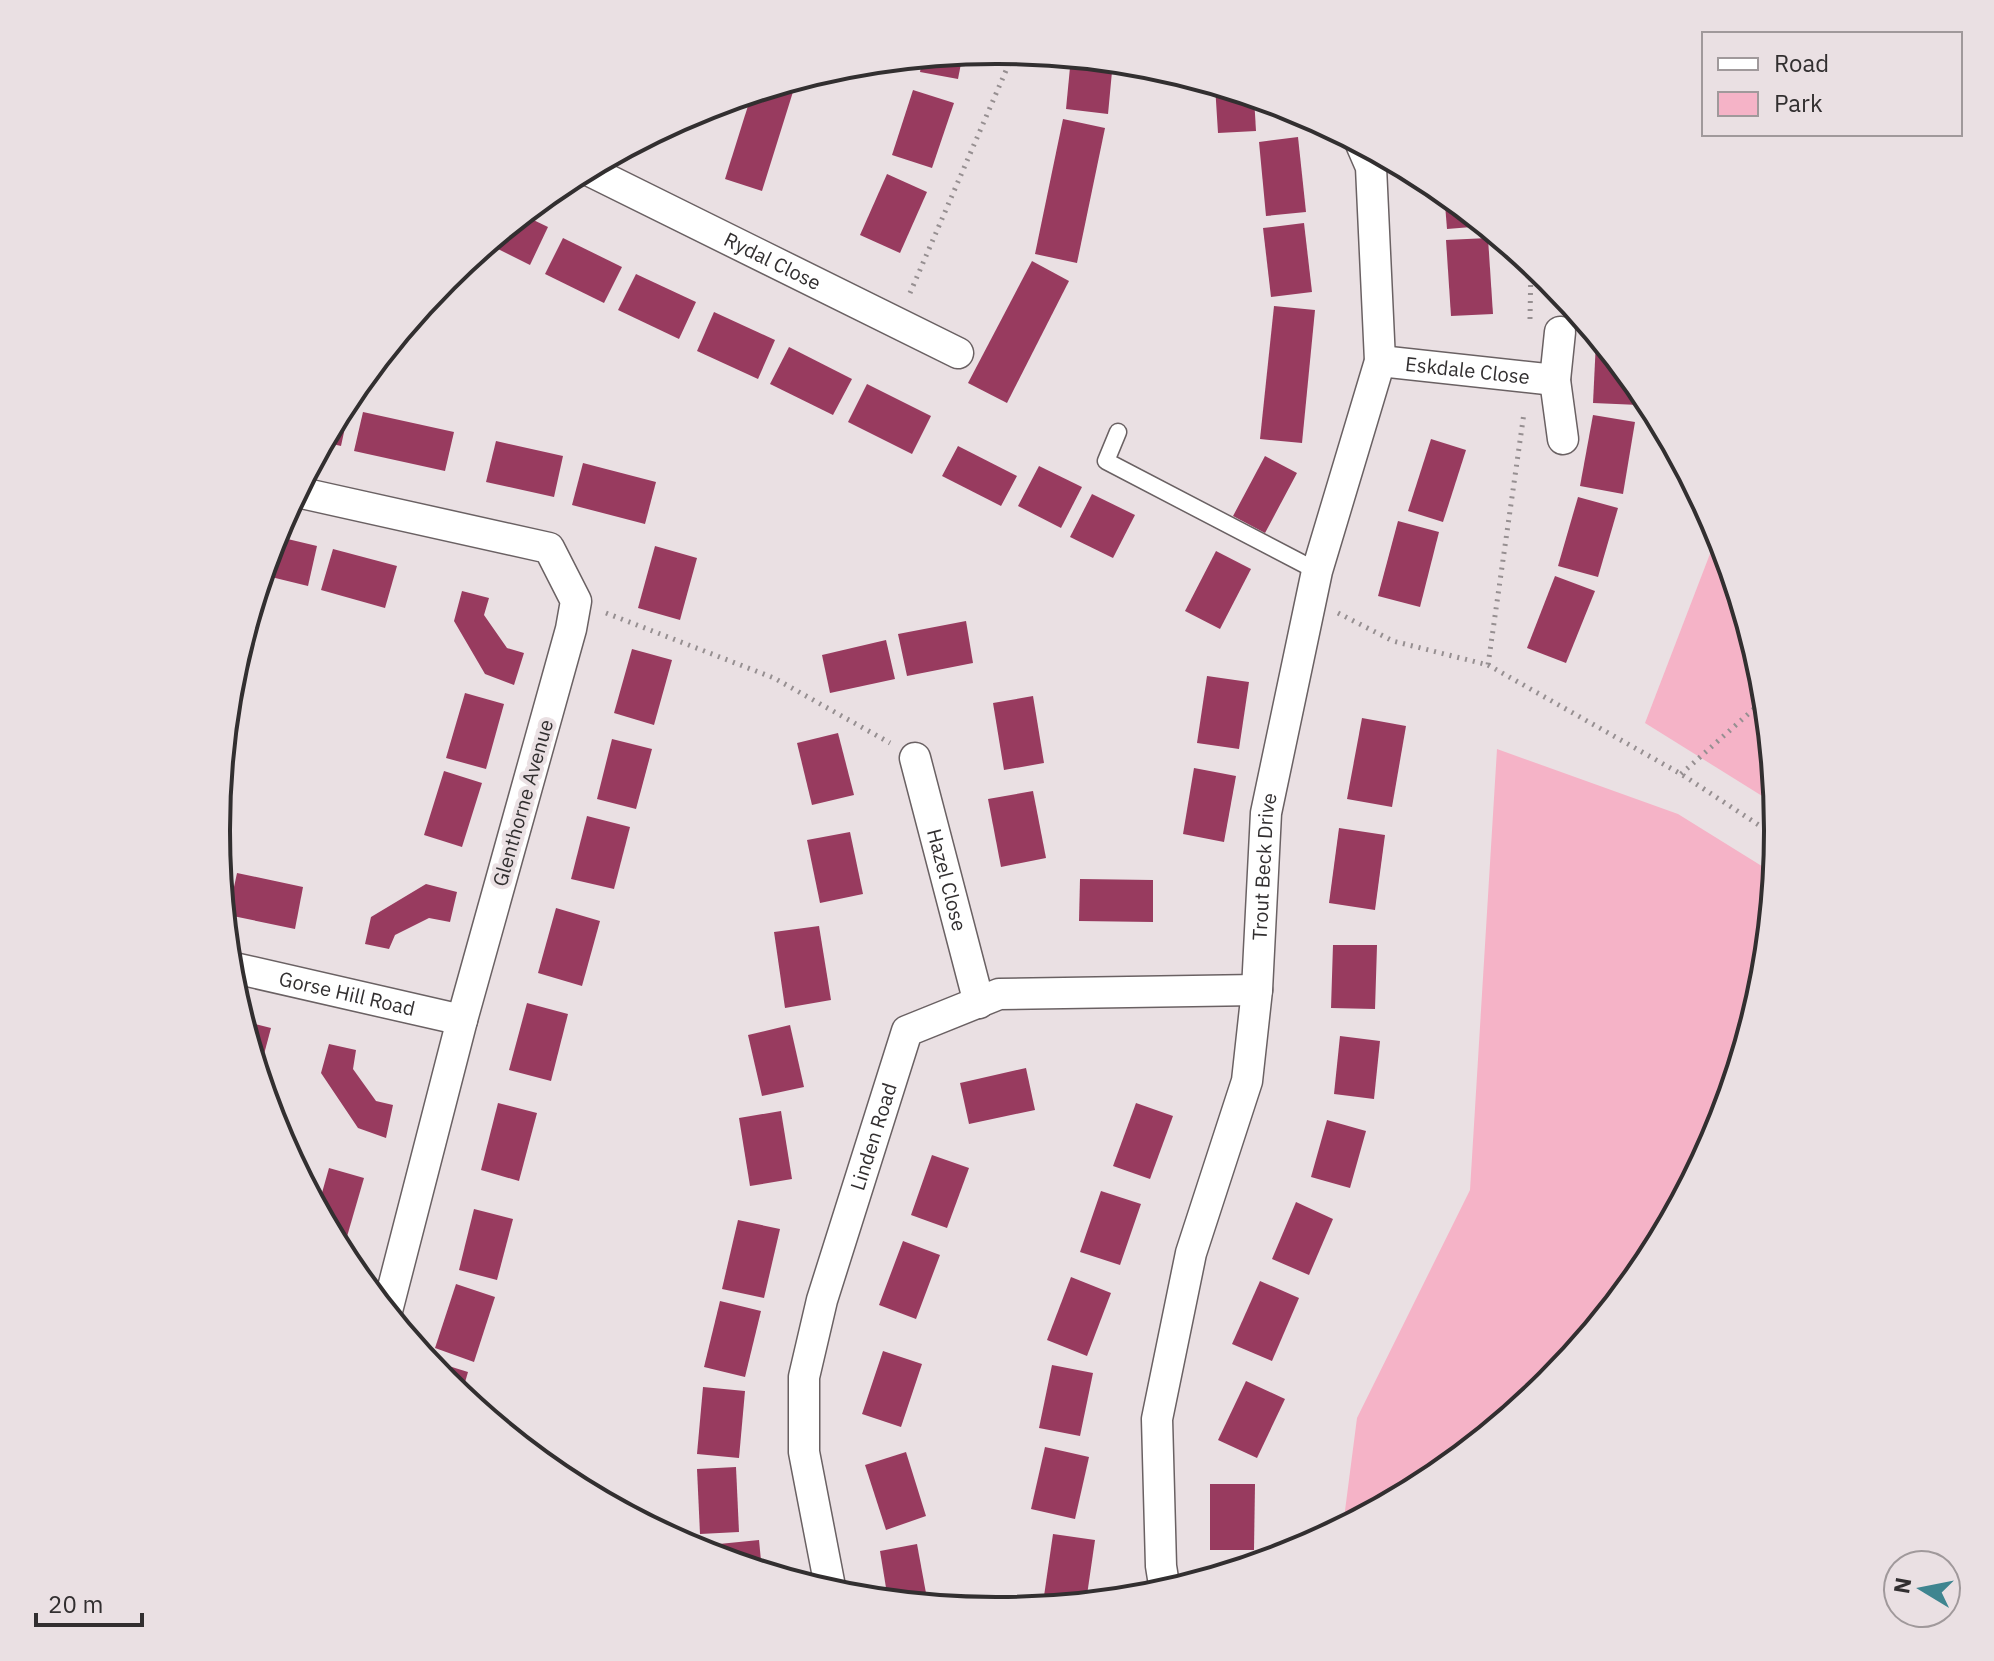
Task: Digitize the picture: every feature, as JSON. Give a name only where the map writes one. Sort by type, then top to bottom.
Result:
[{"type":"street","name":"Trout Beck Drive","points":[[1163,1578],[1157,1419],[1191,1253],[1247,1081],[1257,990],[1266,813],[1314,585],[1380,361],[1371,167],[1368,161]]},
{"type":"street","name":"Rydal Close","points":[[600,176],[958,353]]},
{"type":"street","name":"Eskdale Close","points":[[1560,332],[1542,379],[1563,439]]},
{"type":"street","name":"Eskdale Close","points":[[1380,361],[1542,379]]},
{"type":"street","points":[[308,495],[549,548],[576,601]]},
{"type":"street","name":"Glenthorne Avenue","points":[[390,1298],[576,601]]},
{"type":"street","name":"Hazel Close","points":[[915,758],[979,1003]]},
{"type":"street","name":"Gorse Hill Road","points":[[243,970],[462,1020]]},
{"type":"street","name":"Linden Road","points":[[828,1578],[804,1452],[804,1377],[822,1300],[907,1031],[999,994],[1257,990]]},
{"type":"lane","points":[[1118,432],[1106,461],[1314,585]]},
{"type":"path","points":[[898,323],[1009,64]]},
{"type":"path","points":[[1530,321],[1531,281]]},
{"type":"path","points":[[1488,665],[1542,379]]},
{"type":"path","points":[[1314,585],[1393,641],[1488,665],[1681,774],[1764,828]]},
{"type":"path","points":[[576,601],[774,678],[915,758]]},
{"type":"path","points":[[1681,774],[1754,709]]},
{"type":"green space","points":[[1711,552],[1723,584],[1749,681],[1763,796],[1645,723]]},
{"type":"green space","points":[[1497,749],[1678,814],[1763,867],[1749,980],[1723,1077],[1705,1124],[1661,1214],[1605,1297],[1539,1372],[1464,1439],[1423,1468],[1345,1513],[1357,1418],[1470,1190]]},
{"type":"building","points":[[961,65],[958,79],[920,72],[921,69]]},
{"type":"building","points":[[1070,68],[1112,73],[1108,114],[1066,109]]},
{"type":"building","points":[[913,90],[954,103],[932,168],[892,155]]},
{"type":"building","points":[[793,92],[762,191],[725,179],[748,106]]},
{"type":"building","points":[[1216,96],[1255,109],[1256,131],[1218,133]]},
{"type":"building","points":[[1063,119],[1105,128],[1077,263],[1035,254]]},
{"type":"building","points":[[1298,137],[1306,212],[1266,216],[1259,142]]},
{"type":"building","points":[[887,174],[927,192],[900,253],[860,235]]},
{"type":"building","points":[[1445,209],[1470,227],[1447,229]]},
{"type":"building","points":[[533,220],[548,227],[530,265],[498,249]]},
{"type":"building","points":[[1304,223],[1312,292],[1271,297],[1263,228]]},
{"type":"building","points":[[563,238],[622,267],[604,303],[545,274]]},
{"type":"building","points":[[1483,238],[1488,242],[1493,314],[1451,316],[1446,240]]},
{"type":"building","points":[[1032,261],[1069,281],[1007,403],[968,383]]},
{"type":"building","points":[[636,274],[696,302],[679,339],[618,310]]},
{"type":"building","points":[[1274,306],[1315,310],[1302,443],[1260,439]]},
{"type":"building","points":[[714,312],[775,340],[758,379],[697,351]]},
{"type":"building","points":[[789,347],[852,379],[833,415],[770,384]]},
{"type":"building","points":[[1595,352],[1634,405],[1593,403]]},
{"type":"building","points":[[867,384],[931,416],[912,454],[848,422]]},
{"type":"building","points":[[363,412],[454,432],[445,471],[354,451]]},
{"type":"building","points":[[1593,415],[1635,422],[1623,494],[1580,486]]},
{"type":"building","points":[[345,429],[341,446],[335,444]]},
{"type":"building","points":[[1431,439],[1466,450],[1443,522],[1408,511]]},
{"type":"building","points":[[496,441],[563,456],[554,497],[486,482]]},
{"type":"building","points":[[958,446],[1017,476],[1001,506],[942,476]]},
{"type":"building","points":[[1265,456],[1297,473],[1265,533],[1233,516]]},
{"type":"building","points":[[583,463],[656,482],[645,524],[572,505]]},
{"type":"building","points":[[1039,466],[1082,487],[1061,528],[1018,506]]},
{"type":"building","points":[[1092,494],[1135,515],[1113,558],[1070,537]]},
{"type":"building","points":[[1578,497],[1618,508],[1598,577],[1558,566]]},
{"type":"building","points":[[1398,521],[1439,532],[1420,607],[1378,596]]},
{"type":"building","points":[[288,539],[317,546],[308,586],[273,578]]},
{"type":"building","points":[[655,546],[697,558],[680,620],[638,608]]},
{"type":"building","points":[[333,549],[397,566],[385,608],[321,590]]},
{"type":"building","points":[[1216,551],[1251,569],[1220,629],[1185,611]]},
{"type":"building","points":[[1555,576],[1595,591],[1566,663],[1527,648]]},
{"type":"building","points":[[462,591],[489,598],[484,615],[507,648],[524,653],[514,685],[485,674],[454,621]]},
{"type":"building","points":[[966,621],[973,663],[907,676],[898,634]]},
{"type":"building","points":[[886,640],[895,679],[830,693],[822,655]]},
{"type":"building","points":[[632,649],[672,660],[654,725],[614,713]]},
{"type":"building","points":[[1207,676],[1249,682],[1239,749],[1197,743]]},
{"type":"building","points":[[465,693],[504,704],[486,769],[446,758]]},
{"type":"building","points":[[1033,696],[1044,763],[1004,770],[993,703]]},
{"type":"building","points":[[1362,718],[1406,726],[1392,807],[1347,799]]},
{"type":"building","points":[[838,733],[854,795],[812,805],[797,743]]},
{"type":"building","points":[[612,739],[652,749],[636,809],[597,799]]},
{"type":"building","points":[[1194,768],[1236,776],[1224,842],[1183,834]]},
{"type":"building","points":[[444,771],[482,783],[462,847],[424,835]]},
{"type":"building","points":[[1033,791],[1046,858],[1001,867],[988,799]]},
{"type":"building","points":[[587,816],[630,827],[614,889],[571,879]]},
{"type":"building","points":[[1339,828],[1385,835],[1375,910],[1329,903]]},
{"type":"building","points":[[850,832],[863,894],[820,903],[807,840]]},
{"type":"building","points":[[237,873],[303,887],[295,929],[236,917],[233,891]]},
{"type":"building","points":[[1080,879],[1153,880],[1153,922],[1079,921]]},
{"type":"building","points":[[426,884],[457,892],[450,922],[429,918],[395,935],[389,949],[365,944],[371,917]]},
{"type":"building","points":[[556,908],[600,921],[582,986],[538,973]]},
{"type":"building","points":[[819,926],[831,1000],[785,1008],[774,932]]},
{"type":"building","points":[[1333,945],[1377,945],[1375,1009],[1331,1008]]},
{"type":"building","points":[[527,1003],[568,1014],[551,1081],[509,1070]]},
{"type":"building","points":[[256,1024],[271,1028],[264,1054]]},
{"type":"building","points":[[790,1025],[804,1087],[762,1096],[748,1035]]},
{"type":"building","points":[[1340,1036],[1380,1041],[1374,1099],[1334,1094]]},
{"type":"building","points":[[329,1044],[356,1050],[353,1069],[376,1101],[393,1105],[386,1138],[358,1128],[321,1073]]},
{"type":"building","points":[[1026,1068],[1035,1110],[969,1124],[960,1083]]},
{"type":"building","points":[[498,1103],[537,1113],[519,1181],[481,1170]]},
{"type":"building","points":[[1136,1103],[1173,1116],[1150,1179],[1113,1166]]},
{"type":"building","points":[[781,1111],[792,1179],[750,1186],[739,1118]]},
{"type":"building","points":[[1327,1120],[1366,1131],[1350,1188],[1311,1177]]},
{"type":"building","points":[[932,1155],[969,1168],[947,1228],[911,1215]]},
{"type":"building","points":[[329,1168],[364,1178],[347,1236],[333,1214],[322,1193]]},
{"type":"building","points":[[1101,1191],[1141,1204],[1120,1265],[1080,1252]]},
{"type":"building","points":[[1296,1202],[1333,1219],[1309,1275],[1272,1259]]},
{"type":"building","points":[[474,1209],[513,1219],[497,1280],[459,1270]]},
{"type":"building","points":[[738,1220],[780,1229],[764,1298],[722,1289]]},
{"type":"building","points":[[903,1241],[940,1255],[916,1319],[879,1305]]},
{"type":"building","points":[[1071,1277],[1111,1293],[1087,1356],[1047,1340]]},
{"type":"building","points":[[1260,1281],[1299,1298],[1272,1361],[1232,1344]]},
{"type":"building","points":[[456,1284],[495,1297],[474,1362],[435,1348]]},
{"type":"building","points":[[720,1301],[761,1311],[745,1377],[704,1367]]},
{"type":"building","points":[[883,1351],[922,1364],[901,1427],[862,1414]]},
{"type":"building","points":[[1052,1365],[1093,1373],[1080,1436],[1039,1428]]},
{"type":"building","points":[[450,1366],[468,1372],[465,1382]]},
{"type":"building","points":[[1246,1381],[1285,1399],[1257,1458],[1218,1440]]},
{"type":"building","points":[[703,1387],[745,1391],[739,1458],[697,1454]]},
{"type":"building","points":[[1045,1447],[1089,1457],[1075,1519],[1031,1509]]},
{"type":"building","points":[[906,1452],[926,1516],[886,1530],[865,1465]]},
{"type":"building","points":[[736,1467],[739,1532],[700,1534],[697,1469]]},
{"type":"building","points":[[1210,1484],[1255,1484],[1254,1550],[1210,1550]]},
{"type":"building","points":[[1053,1534],[1095,1540],[1088,1591],[1044,1595]]},
{"type":"building","points":[[759,1540],[761,1559],[751,1556],[719,1544]]},
{"type":"building","points":[[917,1544],[926,1593],[886,1588],[880,1551]]}]
